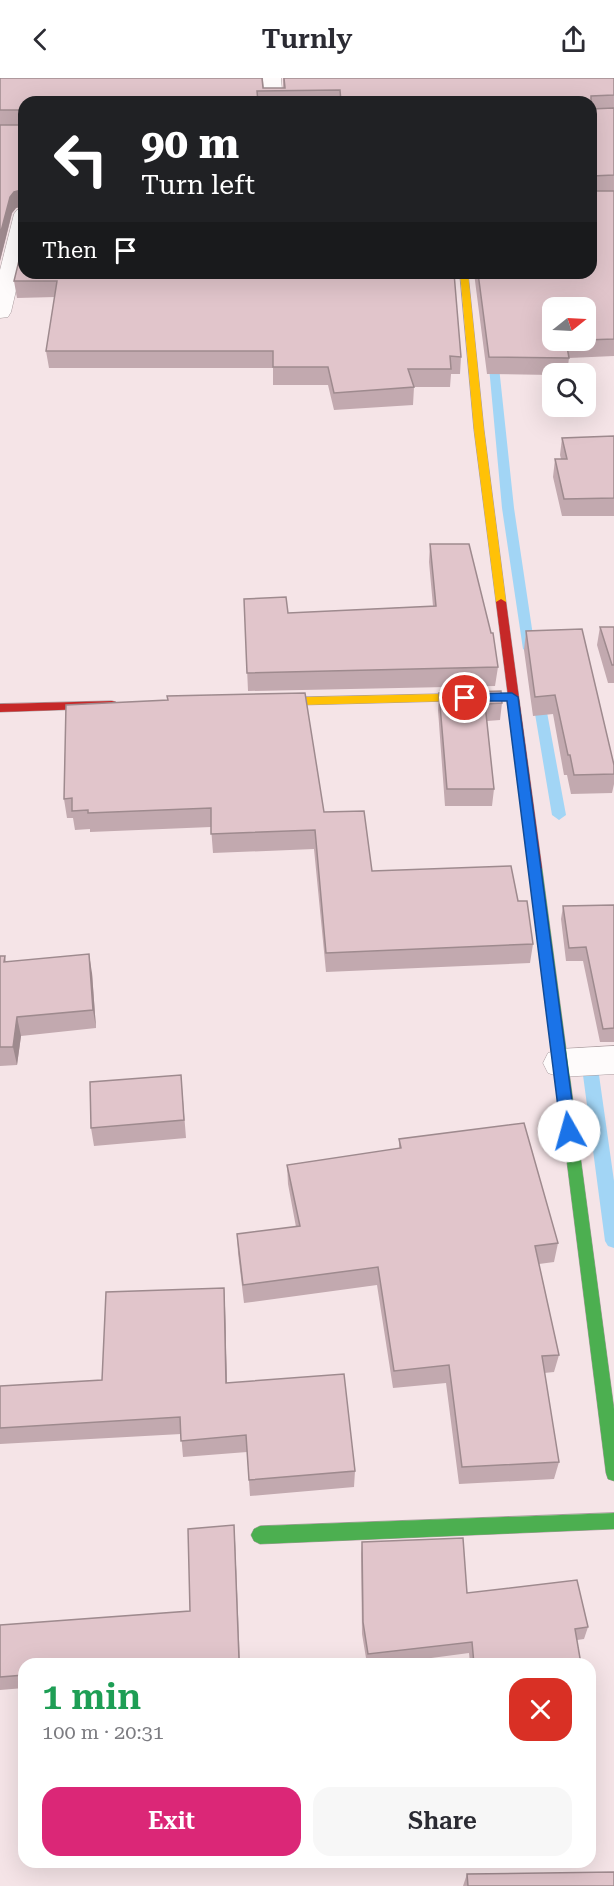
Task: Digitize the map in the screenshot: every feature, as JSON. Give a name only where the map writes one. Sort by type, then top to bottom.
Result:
[{"type":"street","points":[[272,78],[274,96]]},
{"type":"street","points":[[0,312],[18,216]]},
{"type":"street","points":[[465,279],[479,429],[512,697],[614,1473]]},
{"type":"street","points":[[253,702],[512,697]]},
{"type":"street","points":[[0,708],[126,705]]},
{"type":"street","points":[[560,1062],[614,1060]]},
{"type":"street","points":[[260,1535],[614,1521]]},
{"type":"building","points":[[0,78],[262,78],[263,88],[285,88],[284,78],[614,78],[614,95],[340,96],[340,90],[257,91],[257,96],[18,96],[18,110],[0,110]]},
{"type":"building","points":[[614,108],[614,175],[597,176],[597,109]]},
{"type":"building","points":[[0,125],[18,125],[18,191],[10,197],[0,235]]},
{"type":"building","points":[[597,191],[614,191],[614,339],[596,340],[596,297],[542,297],[542,351],[568,351],[569,358],[489,357],[479,279],[597,279]]},
{"type":"building","points":[[18,265],[18,279],[454,279],[461,357],[450,356],[451,369],[408,369],[414,387],[334,393],[328,367],[273,367],[273,351],[46,351],[57,281],[14,281]]},
{"type":"building","points":[[614,436],[614,498],[564,499],[555,459],[567,459],[562,438]]},
{"type":"building","points":[[430,544],[469,544],[491,633],[493,633],[498,667],[247,673],[244,599],[286,597],[288,613],[436,606]]},
{"type":"building","points":[[600,627],[614,627],[614,665],[612,665]]},
{"type":"building","points":[[582,629],[614,765],[614,774],[574,775],[555,695],[535,697],[526,631]]},
{"type":"building","points":[[501,691],[502,703],[485,704],[494,789],[447,789],[439,693]]},
{"type":"building","points":[[305,693],[324,812],[364,811],[372,871],[511,866],[518,901],[527,901],[533,944],[326,953],[315,830],[211,834],[211,808],[88,813],[88,810],[72,811],[72,798],[64,799],[66,705],[168,700],[167,696]]},
{"type":"building","points":[[614,905],[614,1028],[603,1029],[586,947],[569,948],[563,906]]},
{"type":"building","points":[[89,954],[93,1010],[17,1017],[13,1047],[0,1047],[0,956],[5,956],[4,962]]},
{"type":"building","points":[[181,1075],[184,1120],[91,1128],[90,1082]]},
{"type":"building","points":[[524,1123],[558,1243],[535,1246],[559,1355],[542,1356],[559,1462],[462,1467],[449,1365],[394,1371],[378,1267],[243,1285],[237,1234],[300,1226],[287,1165],[401,1148],[399,1139]]},
{"type":"building","points":[[224,1288],[226,1383],[344,1374],[355,1471],[249,1480],[246,1435],[181,1441],[180,1417],[0,1428],[0,1386],[102,1380],[106,1292]]},
{"type":"building","points":[[234,1525],[239,1658],[18,1658],[18,1676],[0,1677],[0,1625],[190,1611],[188,1529]]},
{"type":"building","points":[[463,1538],[467,1593],[577,1580],[588,1627],[575,1629],[580,1658],[473,1658],[472,1642],[368,1654],[363,1622],[362,1542]]},
{"type":"building","points":[[614,1872],[614,1886],[468,1886],[467,1874]]},
{"type":"waterway","points":[[494,367],[508,508],[529,649]]},
{"type":"waterway","points":[[538,696],[559,815]]},
{"type":"waterway","points":[[591,1075],[614,1241]]},
{"type":"traffic: fast","points":[[536,868],[614,1473]]},
{"type":"traffic: fast","points":[[260,1535],[614,1521]]},
{"type":"traffic: slow","points":[[465,279],[479,430],[501,602]]},
{"type":"traffic: slow","points":[[263,702],[484,697]]},
{"type":"traffic: jam","points":[[501,602],[536,868]]},
{"type":"traffic: jam","points":[[0,708],[112,705]]},
{"type":"route","points":[[465,698],[512,697],[569,1131]]}]
